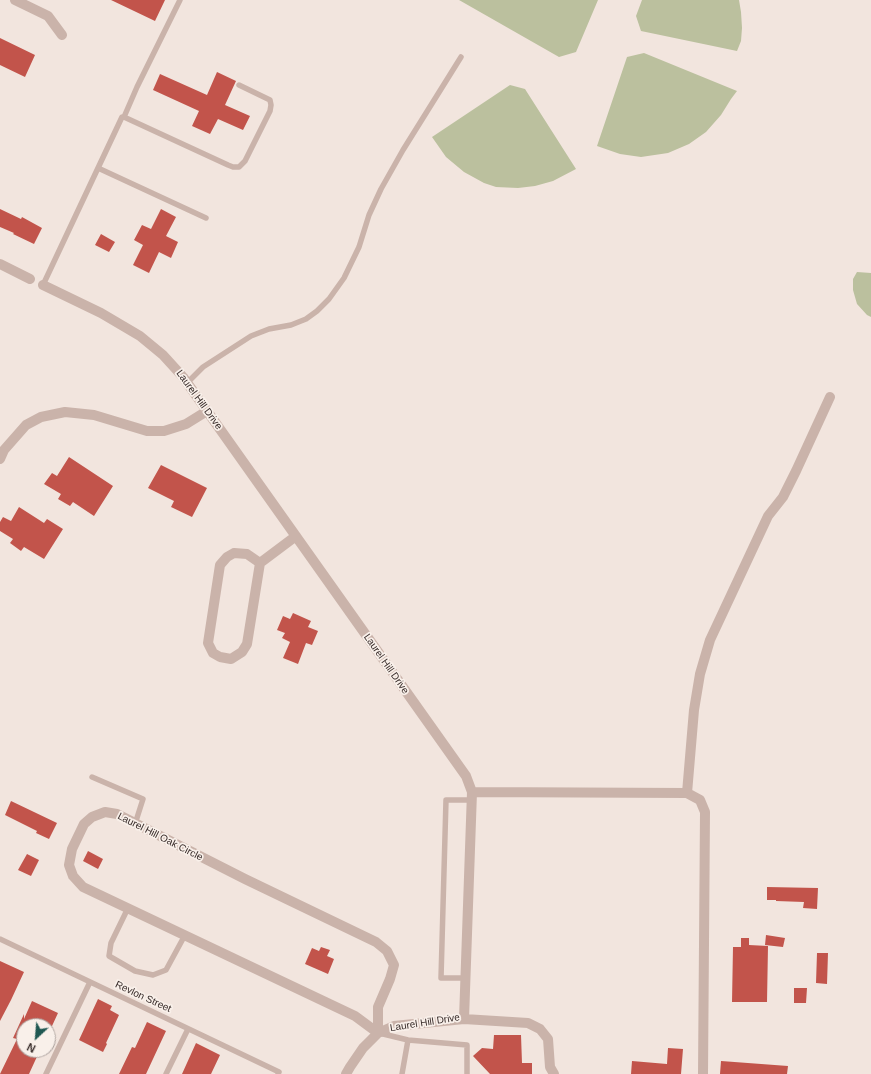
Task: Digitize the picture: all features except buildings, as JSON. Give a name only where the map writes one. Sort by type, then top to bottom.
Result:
[{"type":"street","points":[[15,0],[48,16],[62,35]]},
{"type":"street","points":[[0,264],[30,279]]},
{"type":"street","name":"Laurel Hill Drive","points":[[43,285],[101,313],[140,336],[163,355],[183,377],[466,776],[472,796],[464,1019],[394,1026],[378,1033],[363,1048],[346,1074]]},
{"type":"street","points":[[687,793],[694,710],[700,674],[710,640],[768,516],[783,497],[830,397]]},
{"type":"street","points":[[0,459],[4,450],[26,425],[41,417],[65,412],[94,415],[147,431],[164,430],[186,424],[207,411]]},
{"type":"street","points":[[260,563],[247,554],[234,552],[220,565],[208,643],[213,653],[220,657],[231,659],[242,652],[247,644],[260,563],[296,536]]},
{"type":"street","points":[[472,796],[687,793],[700,800],[705,812],[703,1074]]},
{"type":"street","name":"Laurel Hill Oak Circle","points":[[105,812],[116,814],[245,879],[376,942],[387,951],[394,965],[390,979],[378,1007],[378,1033],[355,1016],[83,887],[73,876],[69,865],[72,850],[84,824],[92,817],[105,812]]},
{"type":"street","points":[[464,1019],[528,1023],[540,1029],[548,1039],[550,1067],[554,1074]]},
{"type":"lane","points":[[43,285],[122,117],[124,117],[180,0]]},
{"type":"lane","points":[[187,383],[203,367],[251,336],[269,329],[291,325],[306,319],[329,299],[344,278],[359,247],[369,215],[381,189],[403,150],[461,57]]},
{"type":"lane","points":[[124,117],[228,166],[239,167],[245,161],[270,111],[271,105],[270,100],[239,85]]},
{"type":"lane","points":[[98,168],[206,218]]},
{"type":"lane","points":[[92,777],[143,799],[135,824]]},
{"type":"lane","points":[[465,978],[441,978],[446,800],[472,796]]},
{"type":"lane","points":[[128,908],[111,943],[109,956],[135,971],[154,975],[166,970],[186,935]]},
{"type":"lane","name":"Revlon Street","points":[[0,939],[278,1073]]},
{"type":"lane","points":[[46,1074],[90,982]]},
{"type":"lane","points":[[166,1074],[188,1029]]},
{"type":"lane","points":[[378,1033],[408,1040],[467,1045],[467,1074]]},
{"type":"lane","points":[[402,1074],[408,1040]]},
{"type":"green space","points":[[459,0],[598,0],[576,52],[559,57]]},
{"type":"green space","points":[[642,0],[739,0],[742,28],[741,41],[737,51],[641,31],[636,16]]},
{"type":"green space","points":[[644,53],[737,91],[721,115],[706,132],[689,144],[668,153],[641,157],[620,154],[597,146],[627,57]]},
{"type":"green space","points":[[510,85],[525,89],[576,169],[553,181],[535,186],[518,188],[496,187],[484,183],[464,172],[446,157],[432,137]]},
{"type":"green space","points":[[857,272],[871,273],[871,317],[867,315],[857,304],[853,290],[853,279]]}]
